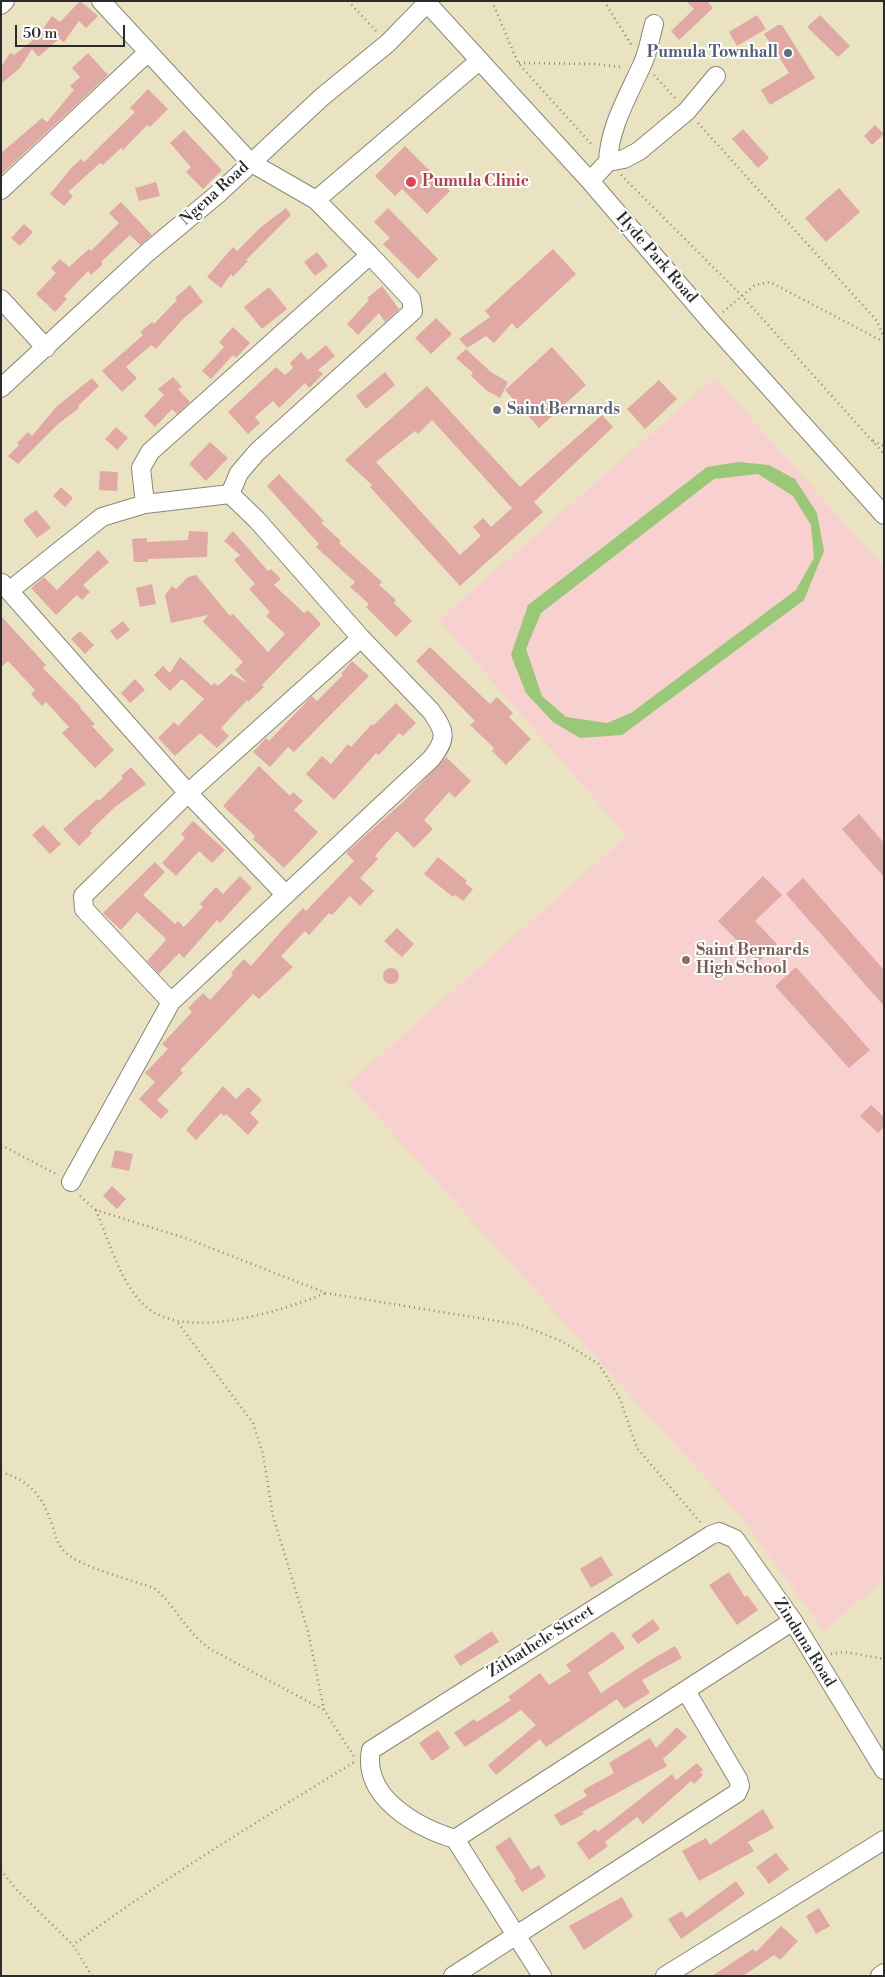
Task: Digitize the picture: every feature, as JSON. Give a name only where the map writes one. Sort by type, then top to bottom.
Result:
[{"type":"street","points":[[1,5],[6,1]]},
{"type":"street","points":[[101,1],[250,162],[316,200],[411,299],[413,311],[257,452],[239,473],[230,494]]},
{"type":"street","name":"Ngena Road","points":[[1,388],[148,252],[219,193],[250,162],[322,97],[388,44],[428,2]]},
{"type":"street","name":"Hyde Park Road","points":[[428,2],[478,62],[590,181],[711,322],[884,515]]},
{"type":"street","points":[[608,162],[613,130],[640,69],[654,24]]},
{"type":"street","points":[[1,190],[148,53]]},
{"type":"street","points":[[316,200],[478,62]]},
{"type":"street","points":[[590,181],[608,162],[624,159],[639,151],[687,111],[716,76]]},
{"type":"street","points":[[145,504],[141,468],[150,452],[370,255]]},
{"type":"street","points":[[1,299],[46,348]]},
{"type":"street","points":[[230,494],[145,504],[102,517],[5,587],[188,793],[285,894]]},
{"type":"street","points":[[71,1182],[171,1002],[431,759],[442,746],[442,728],[431,711],[361,638],[257,520],[230,494]]},
{"type":"street","points":[[171,1002],[84,909],[82,902],[88,889],[188,793],[361,638]]},
{"type":"street","name":"Zinduna Road","points":[[711,1535],[719,1532],[734,1539],[793,1621],[812,1657],[884,1770]]},
{"type":"street","name":"Zithathele Street","points":[[455,1839],[439,1834],[384,1798],[374,1784],[371,1773],[369,1763],[371,1750],[711,1535]]},
{"type":"street","points":[[542,1976],[455,1839],[793,1621]]},
{"type":"street","points":[[453,1976],[736,1792],[740,1786],[738,1779],[686,1691]]},
{"type":"street","points":[[665,1976],[884,1840]]},
{"type":"street","points":[[880,1976],[884,1973]]},
{"type":"path","points":[[348,1],[388,44]]},
{"type":"path","points":[[492,1],[518,63],[608,162],[742,296],[884,454]]},
{"type":"path","points":[[604,1],[640,69],[687,111],[877,321],[884,338]]},
{"type":"path","points":[[518,63],[615,65],[640,69]]},
{"type":"path","points":[[711,322],[755,285],[770,282],[884,342]]},
{"type":"path","points":[[872,440],[884,446]]},
{"type":"path","points":[[1,1145],[71,1182],[78,1194],[96,1210],[188,1240],[326,1293],[521,1325],[561,1340],[599,1364],[620,1399],[637,1448],[711,1535]]},
{"type":"path","points":[[96,1210],[119,1266],[143,1305],[158,1316],[178,1322],[195,1324],[267,1313],[294,1306],[326,1293]]},
{"type":"path","points":[[73,1945],[217,1846],[356,1760],[324,1710],[308,1631],[274,1516],[263,1454],[253,1423],[238,1399],[178,1322]]},
{"type":"path","points":[[1,1472],[17,1477],[35,1490],[50,1517],[58,1543],[66,1554],[154,1588],[164,1596],[194,1638],[210,1649],[324,1710]]},
{"type":"path","points":[[812,1657],[845,1652],[884,1659]]},
{"type":"path","points":[[1,1870],[15,1888],[73,1945],[92,1976]]},
{"type":"shaded area","name":"Saint Bernards High School","points":[[715,378],[884,568],[884,1579],[824,1631],[741,1517],[348,1084],[627,836],[439,620]]},
{"type":"green space","points":[[738,462],[769,465],[795,479],[817,513],[824,551],[804,600],[622,735],[580,738],[553,722],[526,693],[511,655],[528,605],[707,467]],"holes":[[[758,474],[793,496],[811,525],[814,558],[796,590],[631,713],[607,723],[566,717],[542,696],[526,649],[541,613],[714,479]]]},
{"type":"building","points":[[80,1],[98,16],[86,28],[79,21],[64,42],[59,39],[38,57],[32,49],[20,68],[1,84],[1,67],[10,53],[14,55],[38,36],[52,16],[60,22]]},
{"type":"building","points":[[686,1],[707,1],[713,8],[679,40],[671,31],[694,9]]},
{"type":"building","points":[[757,15],[766,29],[737,46],[729,32]]},
{"type":"building","points":[[820,15],[850,46],[838,57],[807,27]]},
{"type":"building","name":"Pumula Townhall","points":[[778,25],[782,25],[815,78],[770,105],[761,90],[789,73],[764,34]]},
{"type":"building","points":[[88,53],[108,75],[1,175],[1,153],[42,118],[47,122],[74,90],[70,86],[80,77],[72,68]]},
{"type":"building","points":[[148,89],[168,109],[150,127],[147,125],[123,150],[121,148],[103,165],[100,163],[68,192],[73,196],[64,206],[50,194],[73,166],[81,159],[84,162],[135,112],[130,108]]},
{"type":"building","points":[[875,125],[884,134],[872,145],[864,136]]},
{"type":"building","points":[[743,129],[769,158],[758,168],[732,139]]},
{"type":"building","points":[[184,130],[222,170],[203,189],[186,172],[191,167],[170,143]]},
{"type":"building","name":"Pumula Clinic","points":[[405,146],[450,191],[427,214],[402,189],[395,196],[375,176]]},
{"type":"building","points":[[156,182],[160,196],[139,201],[135,188]]},
{"type":"building","points":[[839,188],[860,212],[826,242],[805,218]]},
{"type":"building","points":[[121,202],[152,235],[140,245],[130,235],[101,262],[103,264],[91,275],[88,271],[64,296],[67,299],[55,312],[36,294],[56,273],[51,268],[60,259],[69,267],[89,249],[91,251],[119,223],[109,213]]},
{"type":"building","points":[[286,208],[291,215],[246,260],[248,261],[233,277],[231,274],[221,288],[207,277],[233,247],[237,251],[260,228]]},
{"type":"building","points":[[388,208],[438,259],[418,279],[383,244],[390,238],[374,222]]},
{"type":"building","points":[[24,224],[33,232],[20,246],[11,238]]},
{"type":"building","points":[[553,249],[576,274],[517,329],[512,323],[494,343],[486,336],[467,348],[459,339],[490,317],[485,311]]},
{"type":"building","points":[[317,252],[328,266],[315,276],[304,262]]},
{"type":"building","points":[[190,285],[203,302],[184,318],[156,349],[151,345],[126,367],[137,378],[122,392],[102,371],[143,335],[140,332],[152,322],[154,324],[177,300],[175,298]]},
{"type":"building","points":[[382,286],[399,309],[385,322],[379,313],[358,335],[347,324],[369,300],[367,298]]},
{"type":"building","points":[[269,287],[287,309],[262,329],[244,307]]},
{"type":"building","points":[[436,318],[452,334],[431,354],[415,338]]},
{"type":"building","points":[[233,327],[250,343],[236,358],[233,355],[211,379],[202,371],[224,347],[219,342]]},
{"type":"building","points":[[326,345],[335,356],[318,370],[323,374],[309,388],[305,383],[279,408],[273,401],[255,417],[260,423],[248,434],[228,412],[276,367],[285,375],[293,368],[290,363],[301,352],[308,360]]},
{"type":"building","points":[[552,347],[586,385],[539,428],[505,390]]},
{"type":"building","points":[[466,349],[491,372],[508,382],[500,398],[486,390],[471,376],[473,373],[456,358]]},
{"type":"building","points":[[385,372],[395,385],[366,409],[356,396]]},
{"type":"building","points":[[173,377],[182,387],[178,389],[190,402],[177,414],[172,409],[155,427],[144,416],[164,395],[158,389]]},
{"type":"building","points":[[92,378],[99,386],[78,406],[79,408],[57,425],[18,464],[8,456],[28,432],[32,436],[56,407]]},
{"type":"building","points":[[659,380],[677,399],[645,429],[627,409]]},
{"type":"building","points":[[427,386],[520,487],[602,415],[613,427],[534,502],[543,512],[460,586],[370,487],[372,485],[345,460]],"holes":[[[432,420],[512,508],[491,527],[483,518],[473,527],[481,536],[460,555],[376,462],[415,431],[418,434]]]},
{"type":"building","points":[[116,427],[128,438],[117,450],[105,439]]},
{"type":"building","points":[[210,442],[228,458],[206,481],[189,464]]},
{"type":"building","points":[[100,471],[118,472],[117,491],[99,490]]},
{"type":"building","points":[[279,474],[324,521],[321,523],[341,541],[339,543],[382,582],[379,585],[396,600],[394,603],[412,621],[396,637],[366,607],[369,604],[350,587],[355,582],[316,547],[319,544],[267,486]]},
{"type":"building","points":[[61,487],[73,498],[65,507],[53,496]]},
{"type":"building","points":[[36,510],[51,528],[37,538],[23,520]]},
{"type":"building","points":[[189,531],[208,532],[207,557],[148,559],[148,562],[134,562],[132,539],[147,538],[147,542],[188,540]]},
{"type":"building","points":[[233,531],[268,571],[271,569],[281,579],[274,585],[304,613],[308,610],[321,624],[262,685],[264,687],[248,702],[247,700],[221,728],[229,736],[217,748],[200,733],[175,756],[158,738],[174,722],[178,726],[204,699],[182,679],[170,691],[154,675],[163,666],[170,673],[180,657],[212,686],[214,683],[218,686],[231,674],[247,683],[235,670],[243,662],[203,622],[208,615],[171,623],[165,595],[172,586],[176,589],[188,577],[196,575],[230,616],[233,614],[268,652],[285,634],[266,616],[270,612],[249,589],[255,584],[234,560],[240,555],[224,541]]},
{"type":"building","points":[[98,550],[109,562],[83,585],[90,592],[82,600],[77,595],[56,615],[31,588],[44,577],[57,590]]},
{"type":"building","points":[[152,584],[156,604],[140,607],[136,588]]},
{"type":"building","points":[[1,616],[46,665],[43,668],[81,707],[95,724],[92,726],[114,750],[95,768],[62,733],[69,727],[46,702],[42,706],[31,694],[35,690],[8,661],[1,667]]},
{"type":"building","points":[[123,621],[130,630],[117,640],[110,631]]},
{"type":"building","points":[[80,631],[94,645],[85,654],[71,639]]},
{"type":"building","points":[[430,647],[490,704],[497,697],[513,713],[509,717],[531,739],[506,765],[492,751],[494,748],[470,725],[475,721],[416,661]]},
{"type":"building","points":[[352,661],[369,676],[294,752],[288,747],[270,767],[253,752],[266,738],[269,741],[312,696],[317,701],[343,675],[341,674]]},
{"type":"building","points":[[135,679],[145,690],[130,703],[121,693]]},
{"type":"building","points":[[396,703],[416,723],[403,736],[399,733],[379,755],[376,753],[334,800],[306,774],[322,756],[331,764],[348,744],[351,747],[372,724],[374,725]]},
{"type":"building","points":[[446,757],[471,781],[455,798],[449,792],[424,820],[433,829],[414,848],[397,831],[375,856],[378,859],[360,878],[374,891],[360,906],[350,896],[332,915],[329,913],[309,935],[305,931],[281,956],[293,967],[259,999],[253,994],[180,1070],[183,1073],[157,1100],[169,1111],[161,1119],[139,1099],[155,1082],[145,1073],[168,1049],[162,1044],[192,1012],[188,1008],[203,993],[210,1000],[233,975],[231,973],[244,959],[251,966],[303,908],[306,911],[354,861],[346,853],[404,801]]},
{"type":"building","points":[[259,766],[290,796],[293,792],[303,801],[294,810],[318,832],[284,868],[253,839],[255,836],[223,806]]},
{"type":"building","points":[[131,767],[146,784],[115,807],[90,831],[92,833],[79,846],[63,829],[97,799],[99,801],[123,778],[121,776]]},
{"type":"building","points":[[859,814],[884,843],[884,877],[842,829]]},
{"type":"building","points":[[193,821],[225,850],[212,863],[199,851],[176,876],[162,863],[185,838],[181,834]]},
{"type":"building","points":[[43,825],[61,844],[50,854],[32,835]]},
{"type":"building","points":[[438,857],[467,881],[465,883],[473,889],[463,901],[455,895],[453,897],[424,874]]},
{"type":"building","points":[[155,862],[165,872],[143,895],[175,924],[178,921],[184,927],[203,907],[200,904],[216,887],[223,894],[240,876],[252,888],[220,923],[217,920],[184,958],[179,953],[159,974],[147,961],[166,940],[164,937],[137,912],[121,930],[103,913]]},
{"type":"building","points":[[763,876],[782,895],[755,921],[777,944],[758,962],[718,921]]},
{"type":"building","points":[[803,878],[884,970],[884,1006],[786,894]]},
{"type":"building","points":[[397,928],[414,944],[402,957],[384,941]]},
{"type":"building","points":[[796,967],[870,1050],[849,1068],[775,986]]},
{"type":"building","points":[[391,968],[397,970],[399,976],[397,982],[391,984],[385,982],[383,976],[385,970]]},
{"type":"building","points":[[223,1086],[236,1099],[248,1087],[262,1100],[250,1113],[259,1122],[248,1135],[226,1114],[224,1116],[221,1113],[196,1140],[186,1130]]},
{"type":"building","points":[[871,1105],[884,1117],[884,1127],[878,1133],[860,1116]]},
{"type":"building","points":[[115,1150],[133,1154],[129,1171],[111,1167]]},
{"type":"building","points":[[112,1186],[126,1199],[117,1209],[103,1196]]},
{"type":"building","points":[[601,1556],[613,1575],[591,1588],[580,1569]]},
{"type":"building","points":[[729,1572],[745,1597],[747,1595],[758,1610],[737,1625],[709,1585]]},
{"type":"building","points":[[653,1619],[660,1629],[638,1644],[631,1635]]},
{"type":"building","points":[[492,1631],[499,1642],[460,1666],[454,1656]]},
{"type":"building","points":[[613,1631],[625,1648],[588,1673],[601,1693],[675,1646],[682,1658],[642,1680],[650,1693],[624,1709],[617,1699],[546,1747],[540,1739],[496,1775],[488,1765],[536,1725],[521,1710],[465,1747],[454,1733],[474,1719],[477,1722],[511,1700],[508,1697],[540,1673],[549,1685],[571,1671],[566,1665]]},
{"type":"building","points":[[677,1727],[687,1737],[663,1759],[667,1766],[582,1812],[584,1814],[561,1826],[554,1815],[587,1796],[583,1790],[614,1773],[609,1763],[650,1738],[656,1748]]},
{"type":"building","points":[[438,1730],[450,1748],[432,1761],[419,1743]]},
{"type":"building","points":[[697,1763],[703,1770],[700,1772],[703,1775],[694,1784],[691,1781],[643,1824],[637,1817],[605,1842],[608,1846],[589,1860],[577,1843],[595,1829],[598,1832],[672,1774],[676,1780]]},
{"type":"building","points":[[763,1809],[774,1828],[748,1842],[754,1851],[699,1881],[682,1851],[706,1838],[710,1845]]},
{"type":"building","points":[[510,1837],[531,1870],[539,1865],[546,1877],[522,1892],[514,1880],[516,1879],[495,1847]]},
{"type":"building","points":[[776,1853],[789,1869],[769,1884],[756,1867]]},
{"type":"building","points":[[736,1881],[745,1894],[681,1939],[668,1919],[682,1911],[686,1918]]},
{"type":"building","points":[[622,1897],[633,1917],[584,1950],[569,1926]]},
{"type":"building","points":[[819,1908],[830,1926],[816,1934],[806,1916]]},
{"type":"building","points":[[781,1926],[798,1941],[780,1960],[774,1955],[743,1976],[712,1976],[753,1949],[756,1952]]},
{"type":"place","name":"Pumula Townhall","points":[[788,53]]},
{"type":"place","name":"Pumula Clinic","points":[[411,182]]},
{"type":"place","name":"Saint Bernards","points":[[497,410]]},
{"type":"place","name":"Saint Bernards High School","points":[[686,960]]}]
